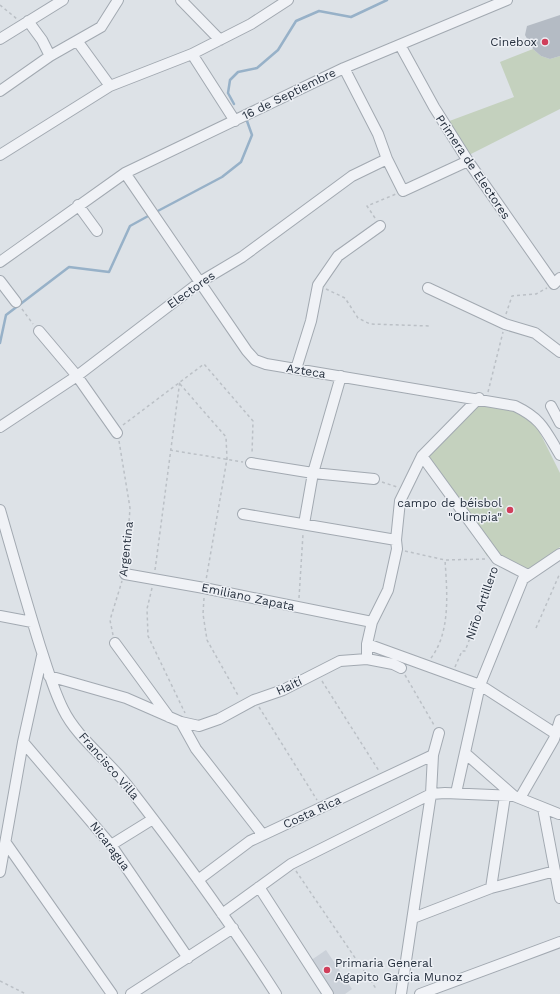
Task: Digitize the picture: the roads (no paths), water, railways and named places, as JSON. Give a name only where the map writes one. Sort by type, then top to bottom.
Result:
[{"type":"street","points":[[0,39],[25,22],[63,0]]},
{"type":"street","points":[[0,91],[50,56],[78,42],[101,27],[118,0]]},
{"type":"street","points":[[181,0],[220,40]]},
{"type":"street","points":[[0,155],[110,86],[192,54],[257,20],[288,0]]},
{"type":"street","name":"16 de Septiembre","points":[[0,262],[125,173],[344,68],[507,0]]},
{"type":"street","points":[[25,22],[42,40],[50,56]]},
{"type":"street","points":[[78,42],[110,86]]},
{"type":"street","name":"Primera de Electores","points":[[400,45],[434,107],[468,161],[557,281]]},
{"type":"street","points":[[192,54],[235,121]]},
{"type":"street","points":[[344,68],[378,134],[386,159],[403,191],[468,161]]},
{"type":"street","name":"Electores","points":[[0,427],[77,376],[200,282],[242,257],[352,176],[386,159]]},
{"type":"street","name":"Azteca","points":[[125,173],[158,223],[247,351],[255,360],[266,364],[482,399],[515,406],[531,414],[541,423],[560,455]]},
{"type":"street","points":[[78,205],[97,231]]},
{"type":"street","points":[[296,369],[311,321],[318,285],[338,256],[380,226]]},
{"type":"street","points":[[0,281],[16,302]]},
{"type":"street","points":[[428,288],[505,324],[535,333],[560,352]]},
{"type":"street","points":[[39,331],[77,376],[118,433]]},
{"type":"street","points":[[304,524],[313,473],[340,376]]},
{"type":"street","points":[[367,659],[367,644],[372,622],[388,590],[397,544],[400,501],[422,456],[482,399]]},
{"type":"street","points":[[551,406],[560,423]]},
{"type":"street","name":"Niño Artillero","points":[[422,456],[497,559],[528,575]]},
{"type":"street","points":[[251,463],[313,473],[374,479]]},
{"type":"street","name":"Francisco Villa","points":[[0,510],[32,622],[49,676],[62,709],[74,727],[117,772],[153,819],[233,928],[276,994]]},
{"type":"street","points":[[243,514],[304,524],[397,544]]},
{"type":"street","points":[[456,793],[480,685],[523,578],[560,554]]},
{"type":"street","name":"Emiliano Zapata","points":[[125,574],[204,588],[372,622]]},
{"type":"street","points":[[0,616],[32,622]]},
{"type":"street","points":[[115,642],[170,718]]},
{"type":"street","points":[[367,644],[480,685],[555,737]]},
{"type":"street","points":[[0,872],[23,742],[43,654]]},
{"type":"street","name":"Haití","points":[[186,723],[199,726],[254,700],[283,690],[347,660],[367,659],[393,664],[401,668]]},
{"type":"street","points":[[49,676],[126,698],[170,718],[186,723],[196,749],[263,835]]},
{"type":"street","points":[[492,888],[513,797],[555,737],[560,720]]},
{"type":"street","points":[[401,994],[431,794],[433,755],[439,733]]},
{"type":"street","name":"Nicaragua","points":[[23,742],[112,845],[188,958]]},
{"type":"street","points":[[464,753],[513,797]]},
{"type":"street","name":"Costa Rica","points":[[198,880],[250,841],[433,755]]},
{"type":"street","points":[[222,914],[291,864],[431,794],[456,793],[513,797],[559,814]]},
{"type":"street","points":[[543,808],[557,873],[560,898]]},
{"type":"street","points":[[112,845],[153,819]]},
{"type":"street","points":[[6,843],[112,994]]},
{"type":"street","points":[[413,918],[492,888],[557,873]]},
{"type":"street","points":[[259,887],[328,994]]},
{"type":"street","points":[[131,994],[233,928]]},
{"type":"street","points":[[420,994],[560,942]]},
{"type":"waterway","points":[[234,104],[228,93],[230,80],[238,72],[257,68],[278,50],[296,21],[319,11],[351,17],[387,0]]},
{"type":"waterway","points":[[154,213],[222,177],[241,162],[252,135],[247,121]]},
{"type":"waterway","points":[[0,343],[6,315],[69,267],[109,272],[130,226],[150,215]]},
{"type":"place","name":"Cinebox","points":[[545,42]]},
{"type":"place","name":"campo de béisbol \"Olimpia\"","points":[[510,510]]},
{"type":"place","name":"Primaria General Agapito Garcia Munoz","points":[[327,970]]}]
